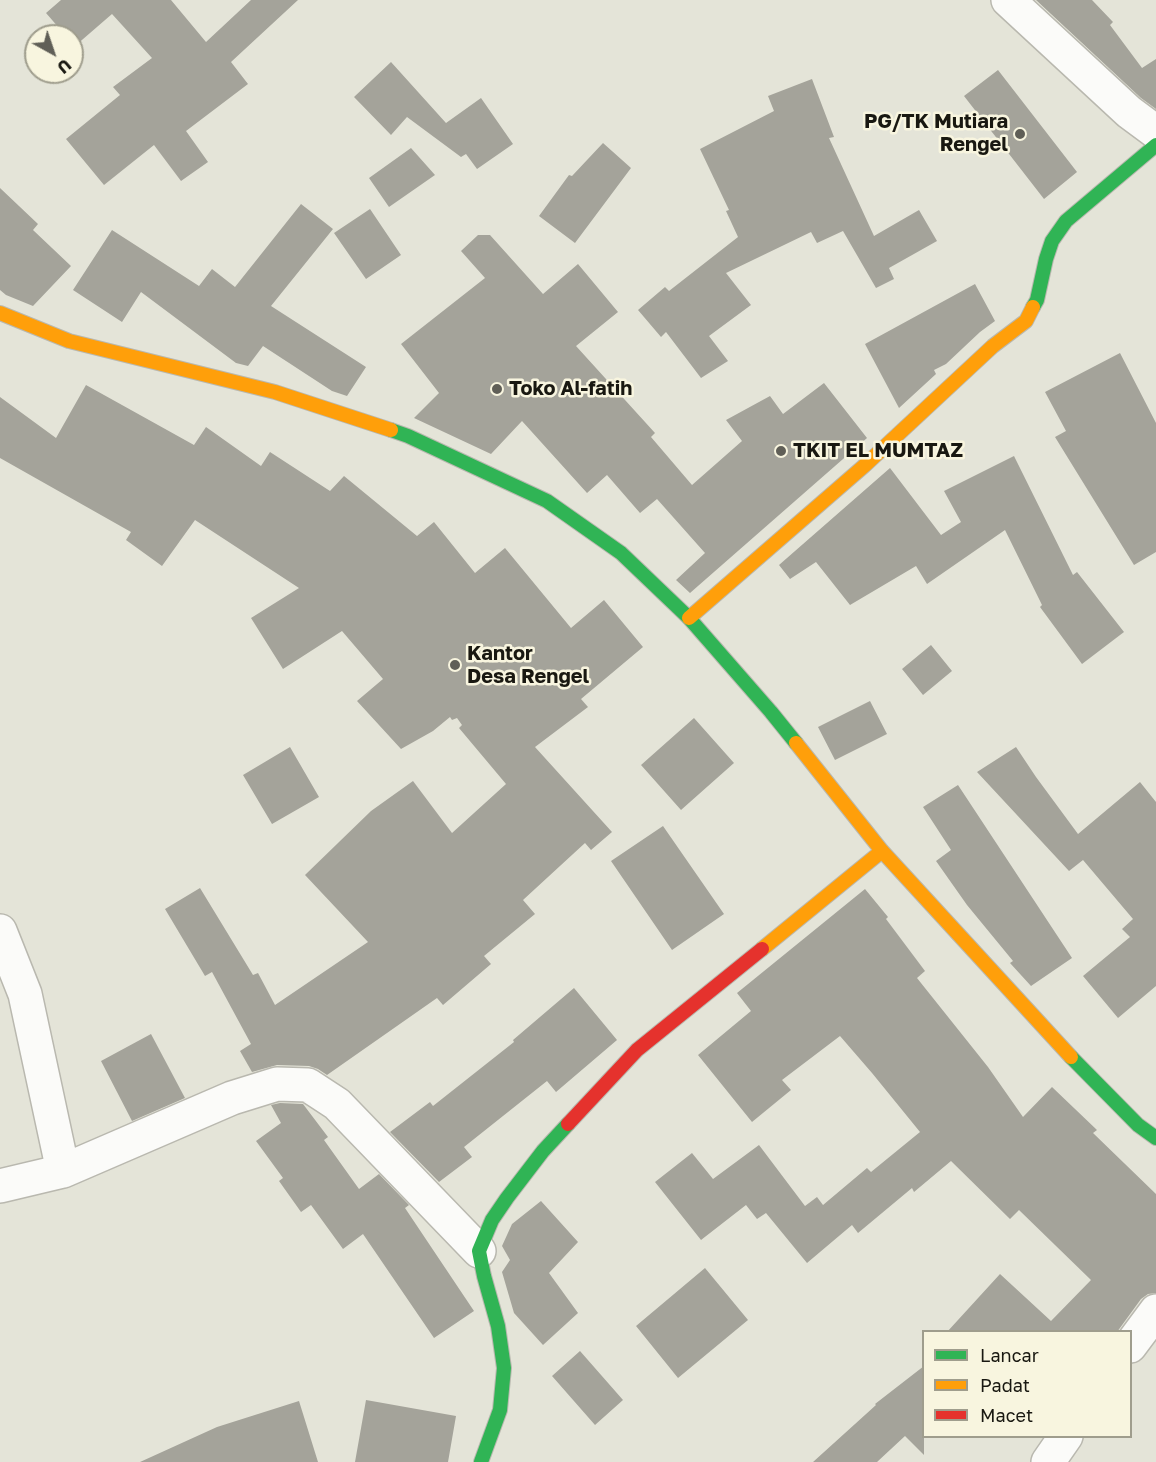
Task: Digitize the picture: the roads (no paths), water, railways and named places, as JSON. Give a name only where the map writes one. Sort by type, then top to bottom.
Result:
[{"type":"street","points":[[1008,0],[1129,112],[1156,132]]},
{"type":"street","points":[[689,618],[864,466],[993,346],[1026,321],[1036,300],[1052,241],[1066,221],[1156,145]]},
{"type":"street","points":[[0,314],[69,341],[275,392],[408,436],[547,501],[621,553],[689,618],[771,712],[882,851],[1065,1052],[1138,1125],[1156,1138]]},
{"type":"street","points":[[479,1251],[492,1220],[535,1161],[637,1050],[882,851]]},
{"type":"street","points":[[0,932],[25,994],[63,1171]]},
{"type":"street","points":[[0,1186],[63,1171],[232,1098],[277,1084],[308,1085],[337,1104],[479,1251],[498,1326],[504,1368],[500,1410],[481,1462]]},
{"type":"street","points":[[1132,1345],[1156,1311]]},
{"type":"street","points":[[1048,1462],[1065,1438]]},
{"type":"place","name":"PG/TK Mutiara Rengel","points":[[1020,134]]},
{"type":"place","name":"Toko Al-fatih","points":[[497,389]]},
{"type":"place","name":"TKIT EL MUMTAZ","points":[[781,451]]},
{"type":"place","name":"Kantor Desa Rengel","points":[[455,665]]}]
